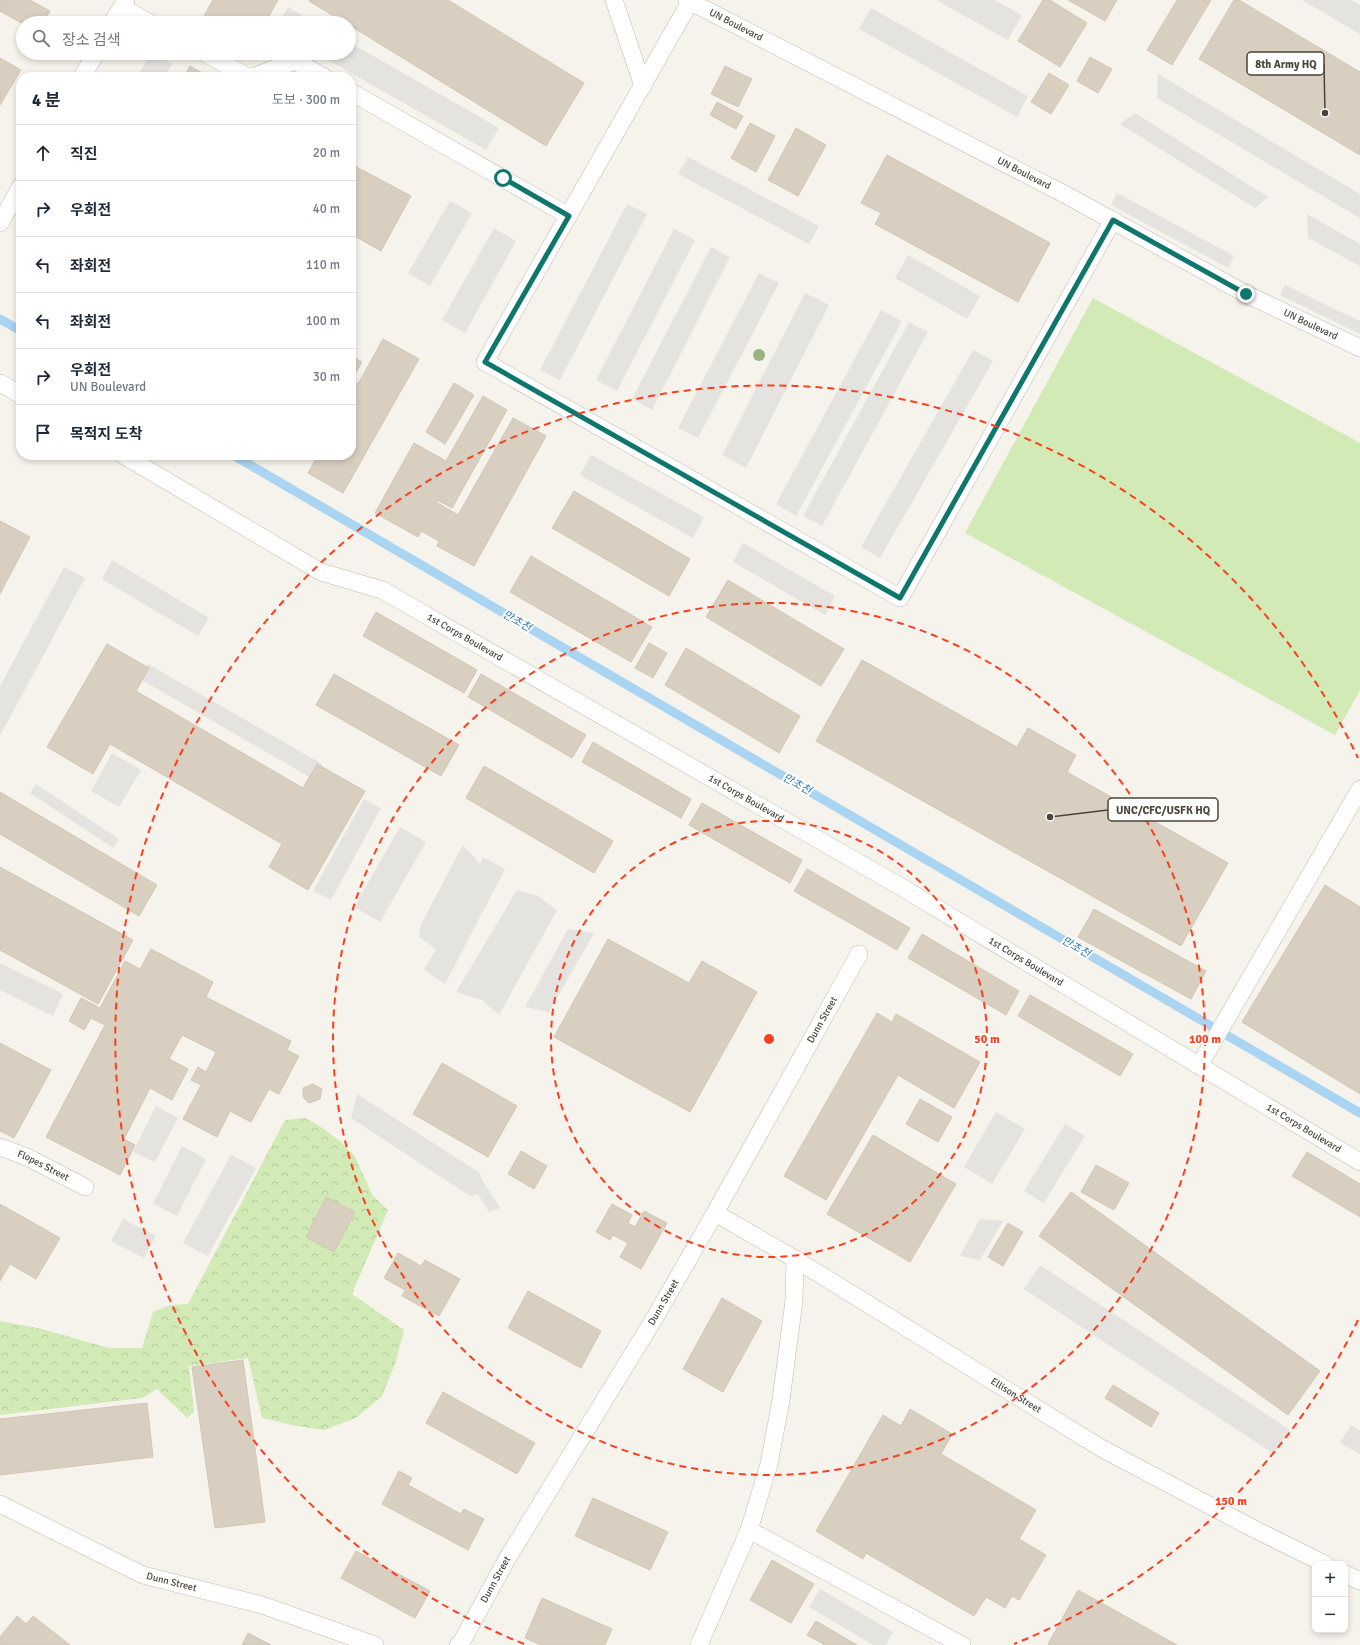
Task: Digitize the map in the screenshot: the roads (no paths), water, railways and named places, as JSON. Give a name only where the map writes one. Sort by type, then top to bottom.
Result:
[{"type":"lane","points":[[614,0],[643,86]]},
{"type":"lane","points":[[688,1],[643,86],[485,362],[900,598],[1113,220]]},
{"type":"lane","name":"UN Boulevard","points":[[688,1],[1113,220],[1246,294],[1360,348]]},
{"type":"lane","points":[[116,16],[124,4],[140,16]]},
{"type":"lane","points":[[85,72],[92,60]]},
{"type":"lane","points":[[218,60],[239,72]]},
{"type":"lane","points":[[265,72],[295,61],[315,72]]},
{"type":"lane","points":[[356,95],[569,216]]},
{"type":"lane","points":[[0,223],[16,195]]},
{"type":"lane","points":[[0,383],[16,392]]},
{"type":"lane","name":"1st Corps Boulevard","points":[[131,460],[321,572],[382,590],[903,888],[1360,1162]]},
{"type":"lane","points":[[1199,1066],[1360,789]]},
{"type":"lane","name":"Dunn Street","points":[[458,1645],[461,1643],[507,1559],[654,1319],[715,1213],[859,954]]},
{"type":"lane","name":"Flopes Street","points":[[0,1147],[27,1157],[85,1187]]},
{"type":"lane","name":"Ellison Street","points":[[715,1213],[795,1259],[1101,1448],[1252,1528],[1319,1561]]},
{"type":"lane","points":[[699,1645],[749,1530],[769,1464],[781,1400],[794,1301],[795,1259]]},
{"type":"lane","name":"Dunn Street","points":[[0,1504],[143,1575],[262,1605],[375,1645]]},
{"type":"lane","points":[[749,1530],[962,1645]]},
{"type":"lane","points":[[1348,1576],[1360,1582]]},
{"type":"waterway","name":"만초천","points":[[0,319],[16,328]]},
{"type":"waterway","name":"만초천","points":[[242,460],[1360,1113]]},
{"type":"place","name":"8th Army HQ","points":[[1325,113]]},
{"type":"place","name":"UNC/CFC/USFK HQ","points":[[1050,817]]}]
